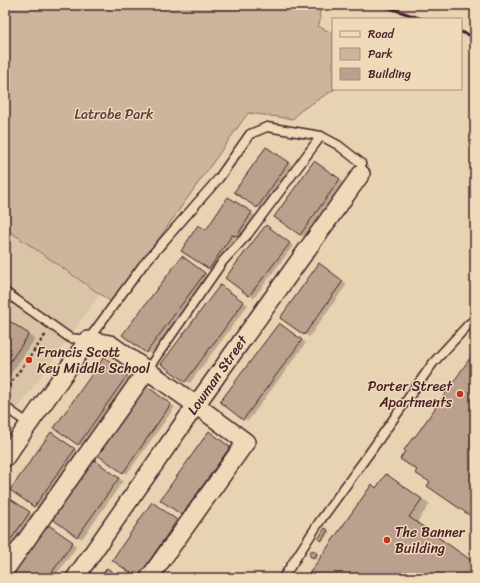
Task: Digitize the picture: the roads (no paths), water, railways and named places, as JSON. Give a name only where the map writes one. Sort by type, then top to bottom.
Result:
[{"type":"street","name":"Lowman Street","points":[[75,578],[196,405],[361,174]]},
{"type":"street","points":[[5,458],[88,340],[110,344],[246,442],[149,578]]},
{"type":"street","points":[[5,570],[147,370]]},
{"type":"lane","points":[[5,292],[70,338],[88,340],[143,265],[219,178],[250,134],[267,127],[321,136],[338,145],[361,163],[361,174]]},
{"type":"lane","points":[[147,370],[223,261],[248,234],[321,136]]},
{"type":"lane","points":[[284,578],[320,521],[433,363],[468,325],[475,320]]},
{"type":"lane","points":[[5,407],[29,424]]},
{"type":"railway","points":[[381,5],[419,18]]},
{"type":"railway","points":[[462,32],[475,37]]},
{"type":"place","name":"Francis Scott Key Middle School","points":[[29,360]]},
{"type":"place","name":"Porter Street Apartments","points":[[460,394]]},
{"type":"place","name":"The Banner Building","points":[[387,540]]},
{"type":"park label","name":"Latrobe Park","points":[[114,114]]}]
